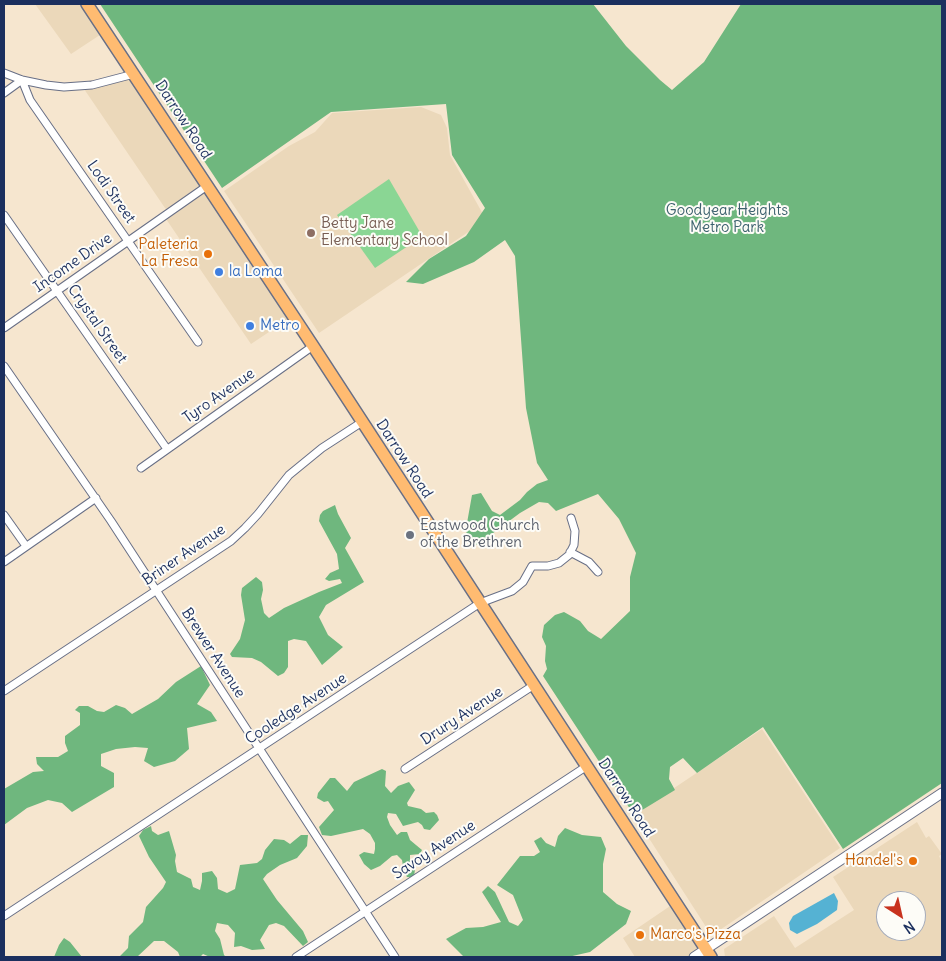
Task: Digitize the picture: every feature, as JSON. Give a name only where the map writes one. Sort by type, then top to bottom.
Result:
[{"type":"main road","name":"Darrow Road","points":[[87,4],[313,346],[709,953]]},
{"type":"street","points":[[4,73],[22,80],[52,86],[82,86],[112,81],[134,74]]},
{"type":"street","points":[[4,93],[22,80]]},
{"type":"street","name":"Lodi Street","points":[[22,80],[30,100],[198,342]]},
{"type":"street","name":"Income Drive","points":[[4,328],[207,186]]},
{"type":"street","name":"Crystal Street","points":[[4,215],[167,450]]},
{"type":"street","name":"Tyro Avenue","points":[[141,468],[313,346]]},
{"type":"street","name":"Brewer Avenue","points":[[4,366],[96,498],[395,957]]},
{"type":"street","name":"Briner Avenue","points":[[4,692],[238,535],[258,514],[289,474],[316,452],[362,422]]},
{"type":"street","points":[[4,562],[96,498]]},
{"type":"street","points":[[4,515],[26,546]]},
{"type":"street","points":[[571,518],[575,539],[570,552],[589,562],[598,572]]},
{"type":"street","name":"Cooledge Avenue","points":[[4,916],[480,603],[508,593],[520,586],[532,566],[555,564],[564,560],[570,552]]},
{"type":"street","name":"Drury Avenue","points":[[405,769],[534,684]]},
{"type":"street","name":"Savoy Avenue","points":[[296,957],[587,766]]},
{"type":"street","points":[[694,957],[709,953],[942,793]]},
{"type":"shaded area","points":[[35,4],[87,4],[106,31],[71,54]]},
{"type":"shaded area","points":[[134,74],[293,316],[251,344],[164,216],[170,212],[165,208],[82,86]]},
{"type":"shaded area","points":[[421,107],[441,115],[447,128],[450,155],[484,216],[480,224],[319,333],[224,191],[289,146],[315,132],[332,113]]},
{"type":"shaded area","points":[[762,729],[840,848],[714,934],[710,933],[634,815]]},
{"type":"shaded area","points":[[917,822],[926,838],[929,836],[942,854],[939,856],[942,862],[942,957],[725,957],[724,949],[774,916],[795,948],[854,910],[833,877]]},
{"type":"shaded area","points":[[676,902],[706,949],[694,957],[635,957],[623,938]]},
{"type":"green space","name":"Goodyear Heights Metro Park","points":[[100,4],[593,4],[626,46],[672,90],[704,62],[741,4],[942,4],[942,783],[843,849],[763,727],[697,773],[683,758],[670,767],[669,779],[675,790],[634,815],[543,676],[547,669],[545,661],[546,646],[542,637],[544,625],[555,615],[564,612],[580,621],[588,631],[601,639],[630,611],[630,577],[636,553],[619,519],[598,494],[556,511],[548,503],[539,502],[520,513],[477,545],[466,541],[472,495],[481,493],[492,511],[500,515],[537,484],[548,480],[537,463],[526,408],[515,256],[505,240],[474,262],[423,284],[406,282],[429,259],[466,236],[485,208],[452,155],[446,104],[331,112],[222,188]]},
{"type":"green space","points":[[389,179],[421,234],[417,240],[375,268],[337,215]]},
{"type":"green space","points":[[335,505],[351,538],[345,548],[364,582],[326,605],[319,617],[328,635],[343,647],[322,665],[306,641],[294,639],[288,641],[288,667],[284,673],[278,676],[261,662],[252,658],[232,657],[230,654],[240,639],[245,620],[241,595],[242,588],[256,577],[262,582],[261,599],[264,613],[269,618],[284,608],[342,583],[340,579],[329,581],[325,579],[330,573],[339,569],[337,554],[319,521],[323,511]]},
{"type":"green space","points":[[201,666],[210,685],[197,704],[211,712],[217,721],[187,728],[189,749],[175,761],[154,767],[144,761],[148,748],[116,749],[101,754],[101,766],[114,773],[114,787],[72,812],[62,803],[48,800],[27,808],[4,825],[4,789],[33,772],[44,771],[37,764],[36,757],[58,757],[68,751],[65,736],[80,725],[80,713],[75,710],[79,706],[88,706],[97,711],[104,712],[116,705],[125,708],[132,714],[158,699],[176,682]]},
{"type":"green space","points":[[382,769],[386,771],[385,786],[391,793],[398,786],[409,782],[415,790],[407,803],[408,806],[421,809],[426,813],[434,812],[439,820],[430,830],[424,829],[418,822],[403,826],[396,814],[388,813],[387,817],[390,825],[397,835],[401,832],[407,832],[410,840],[422,850],[420,854],[410,855],[410,861],[415,869],[414,877],[407,877],[402,860],[397,855],[392,856],[380,866],[371,870],[364,864],[359,855],[364,852],[374,854],[375,843],[370,834],[363,829],[331,836],[322,835],[319,827],[334,810],[328,801],[324,802],[317,798],[318,793],[330,778],[335,778],[347,791],[354,782]]},
{"type":"green space","points":[[151,826],[152,831],[158,835],[169,831],[176,855],[177,872],[191,879],[193,887],[200,890],[202,873],[212,871],[217,878],[218,889],[227,893],[235,889],[240,865],[257,863],[262,859],[265,850],[274,839],[284,840],[290,844],[301,835],[308,835],[307,846],[297,858],[280,865],[263,879],[277,900],[303,931],[308,942],[303,946],[284,926],[276,923],[269,925],[260,940],[265,949],[252,950],[241,946],[234,947],[235,933],[228,925],[217,923],[215,931],[226,957],[210,957],[203,954],[200,957],[180,957],[178,952],[164,941],[154,941],[137,957],[119,957],[128,948],[129,936],[143,922],[146,907],[166,882],[149,857],[139,836],[143,830]]},
{"type":"green space","points":[[565,828],[582,835],[601,837],[606,849],[603,864],[603,892],[617,904],[631,911],[626,924],[590,952],[568,957],[464,957],[446,939],[466,928],[483,927],[501,922],[482,892],[488,886],[495,892],[509,922],[518,926],[523,920],[513,895],[497,885],[520,856],[534,856],[540,852],[534,841],[541,837],[546,843],[555,847],[558,836]]},
{"type":"green space","points":[[64,938],[70,942],[82,957],[54,957]]},
{"type":"water","points":[[834,893],[838,901],[837,910],[817,924],[797,934],[790,930],[789,923],[793,916]]},
{"type":"place","name":"Betty Jane Elementary School","points":[[311,233]]},
{"type":"place","name":"Paleteria La Fresa","points":[[208,254]]},
{"type":"place","name":"la Loma","points":[[219,272]]},
{"type":"place","name":"Metro","points":[[250,326]]},
{"type":"place","name":"Eastwood Church of the Brethren","points":[[410,535]]},
{"type":"place","name":"Handel's","points":[[913,861]]},
{"type":"place","name":"Marco's Pizza","points":[[640,935]]}]
